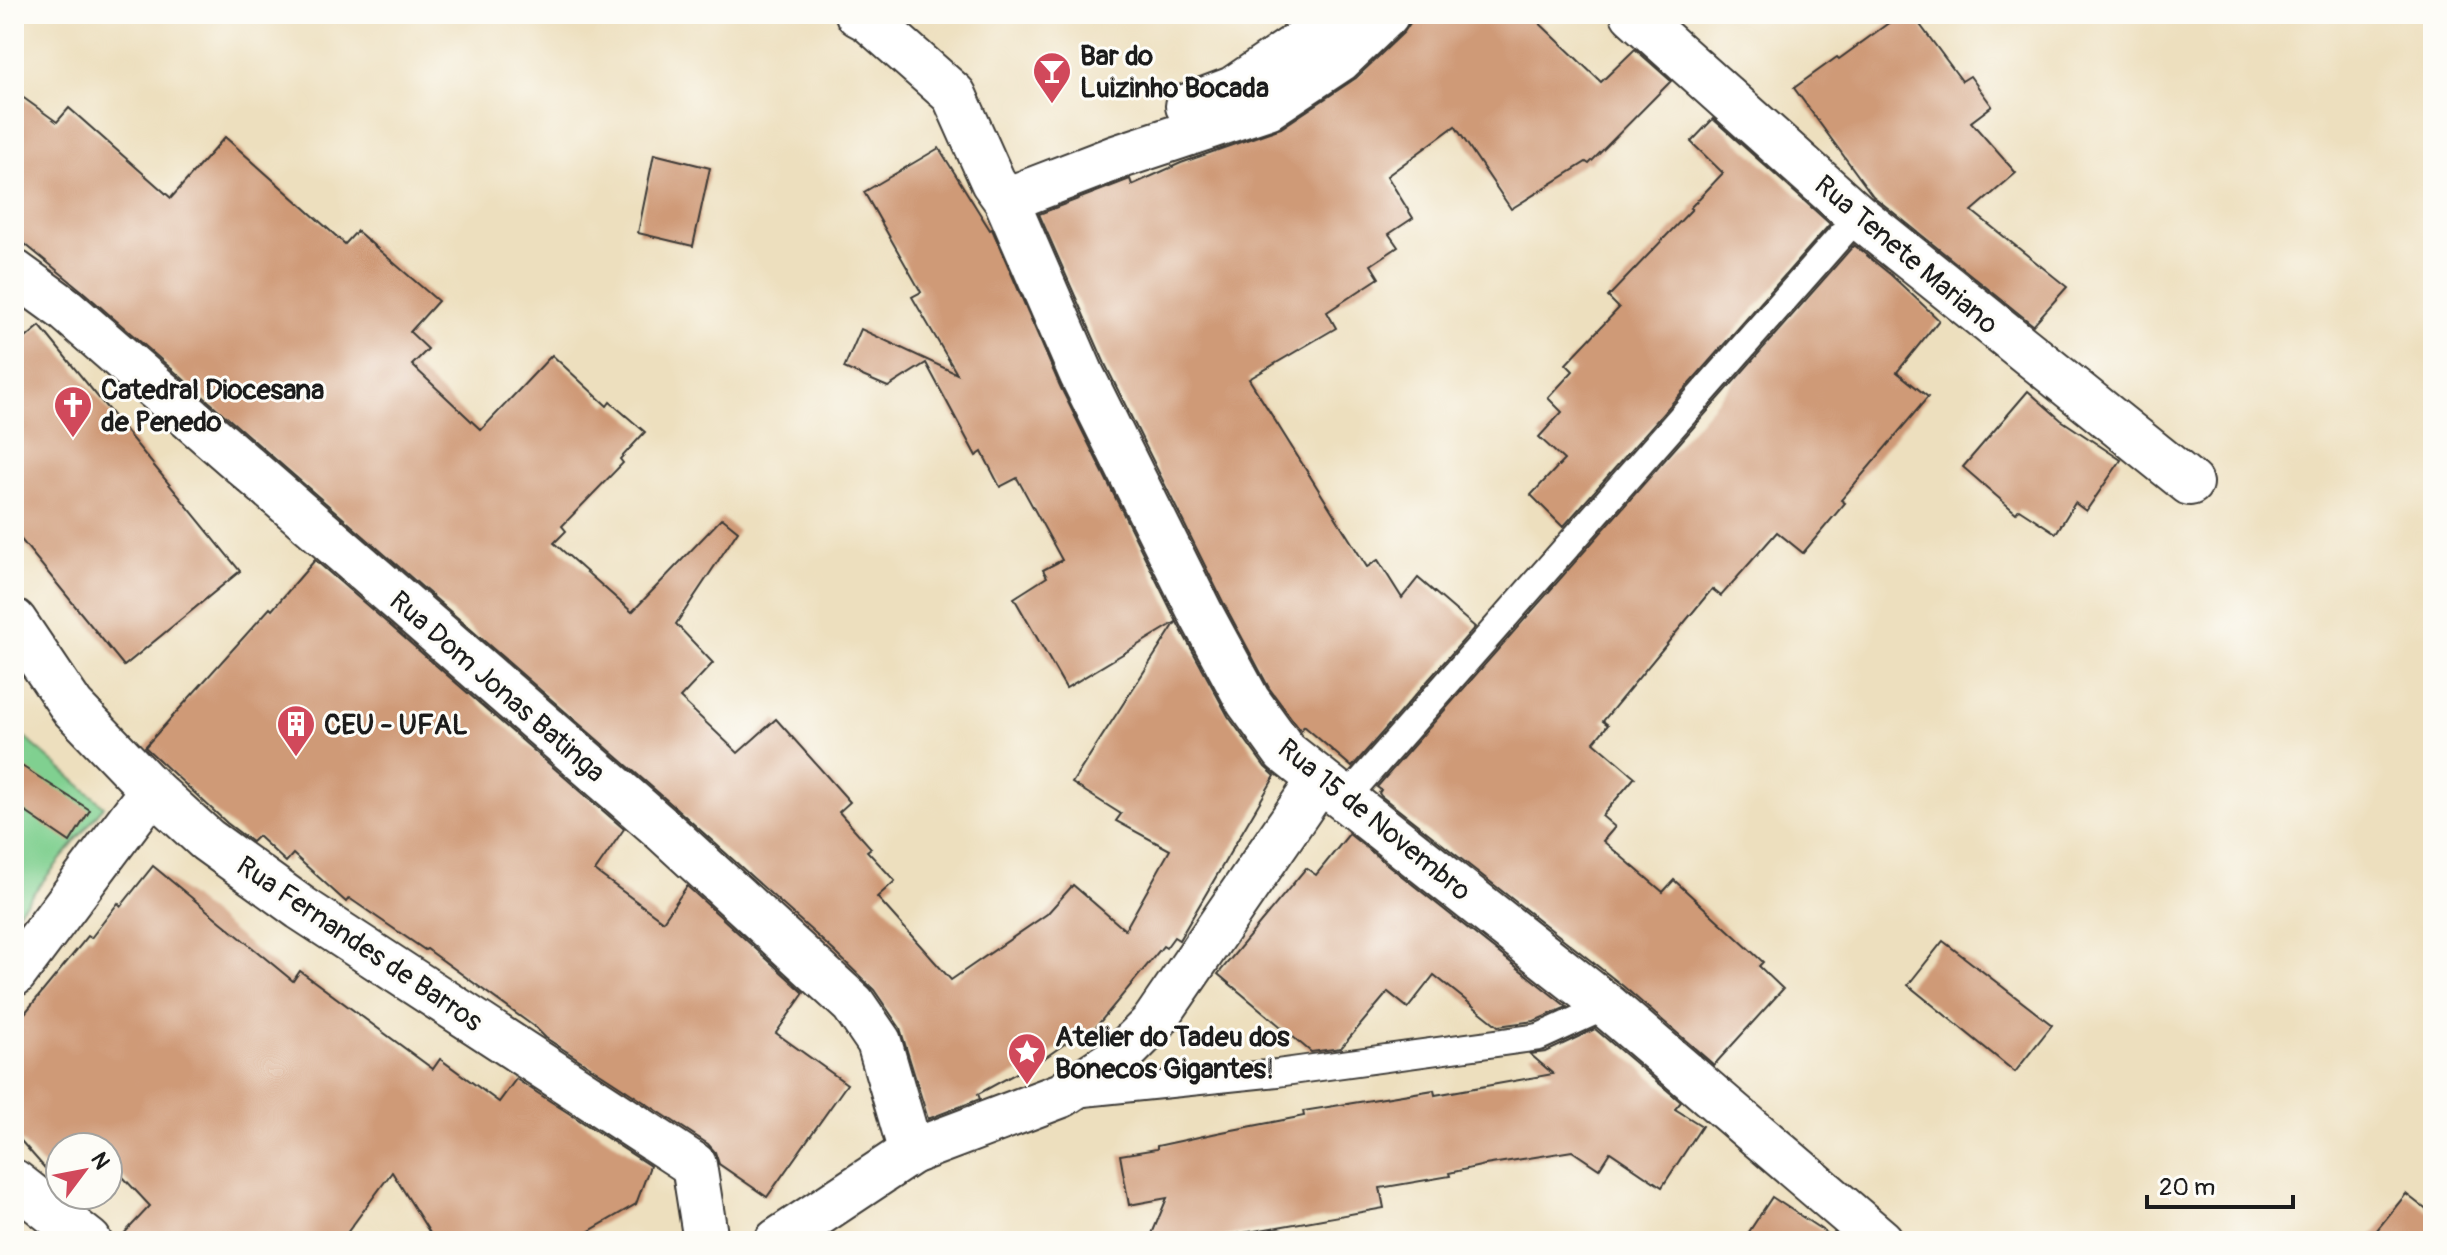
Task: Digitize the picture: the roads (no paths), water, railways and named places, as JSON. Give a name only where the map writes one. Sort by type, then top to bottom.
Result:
[{"type":"street","name":"Rua 15 de Novembro","points":[[858,14],[869,20],[954,95],[1082,375],[1227,664],[1248,701],[1285,752],[1607,1006],[1881,1241]]},
{"type":"street","points":[[1000,191],[1233,89],[1343,14]]},
{"type":"street","points":[[1000,191],[1118,157],[1268,107],[1339,60],[1387,14]]},
{"type":"street","name":"Rua Tenete Mariano","points":[[1633,14],[1858,216],[2190,483]]},
{"type":"street","name":"Rua Dom Jonas Batinga","points":[[14,272],[89,330],[637,807],[853,1004],[879,1042],[911,1152]]},
{"type":"street","name":"Rua Fernandes de Barros","points":[[18,639],[72,707],[152,790],[207,840],[301,908],[694,1165],[706,1241]]},
{"type":"street","points":[[777,1241],[911,1152],[1062,1095],[1118,1058],[1153,1023],[1333,789]]},
{"type":"street","points":[[14,974],[152,790]]},
{"type":"street","points":[[14,1182],[89,1241]]},
{"type":"lane","points":[[1333,789],[1858,216]]},
{"type":"lane","points":[[1062,1095],[1277,1073],[1539,1037],[1607,1006]]},
{"type":"place","name":"Bar do Luizinho Bocada","points":[[1052,105]]},
{"type":"place","name":"Catedral Diocesana de Penedo","points":[[73,439]]},
{"type":"place","name":"CEU - UFAL","points":[[296,758]]},
{"type":"place","name":"Atelier do Tadeu dos Bonecos Gigantes!","points":[[1027,1086]]}]
